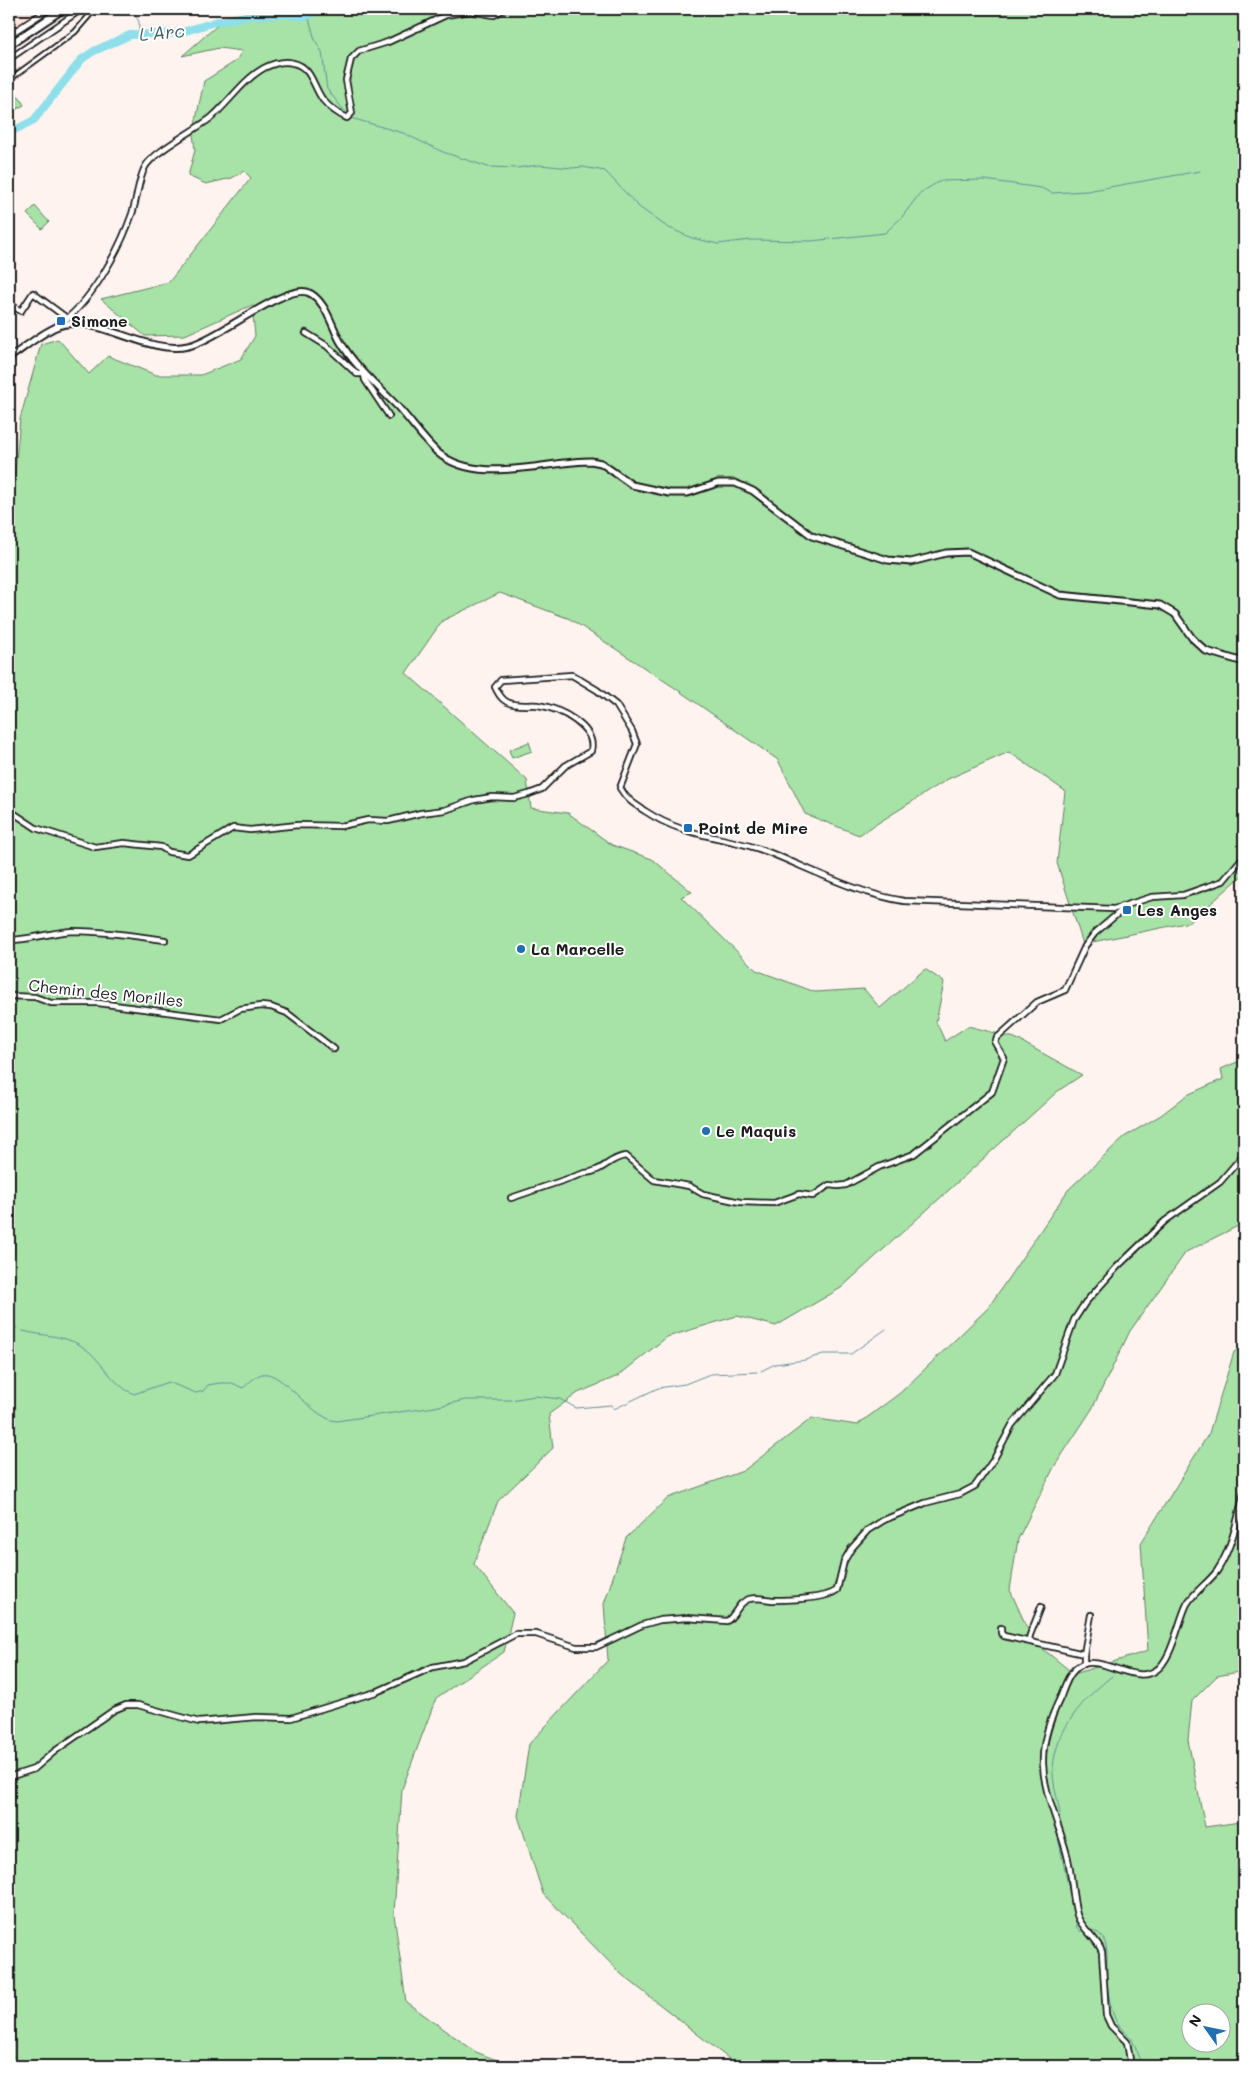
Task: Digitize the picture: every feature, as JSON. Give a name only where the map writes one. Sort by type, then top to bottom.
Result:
[{"type":"main road","points":[[9,45],[63,9]]},
{"type":"street","points":[[9,35],[49,9]]},
{"type":"street","points":[[9,59],[82,9]]},
{"type":"street","points":[[10,79],[65,39],[88,19],[95,9]]},
{"type":"street","points":[[9,358],[68,319],[89,293],[117,246],[131,215],[146,166],[157,155],[212,117],[263,68],[279,62],[295,63],[304,68],[311,76],[322,99],[340,115],[347,118],[352,113],[346,88],[347,70],[351,59],[359,51],[369,46],[388,42],[446,15],[470,11],[494,15],[504,9]]},
{"type":"street","points":[[56,327],[71,324],[86,325],[161,347],[180,348],[204,340],[284,296],[300,291],[307,292],[319,301],[347,353],[364,374],[398,406],[438,452],[456,462],[477,468],[505,469],[592,461],[601,463],[632,484],[669,493],[688,493],[718,483],[735,483],[752,491],[812,536],[888,560],[911,562],[946,553],[968,552],[1060,595],[1160,605],[1175,614],[1192,638],[1206,651],[1244,662]]},
{"type":"street","points":[[9,304],[20,311],[33,293],[68,319]]},
{"type":"street","points":[[306,333],[326,346],[357,374],[364,374]]},
{"type":"street","points":[[364,374],[365,380],[389,416]]},
{"type":"street","points":[[9,810],[36,828],[95,848],[124,843],[161,847],[180,855],[188,855],[233,828],[250,830],[298,825],[341,826],[368,820],[388,821],[421,813],[445,810],[474,800],[492,797],[514,798],[542,789],[565,766],[591,752],[593,744],[583,726],[570,718],[543,706],[508,702],[499,696],[495,687],[502,680],[572,675],[616,705],[632,731],[637,744],[620,788],[626,799],[676,829],[767,852],[860,891],[889,899],[1050,908],[1114,909],[1152,897],[1184,895],[1223,881],[1244,856]]},
{"type":"street","points":[[511,1198],[569,1178],[596,1172],[617,1158],[626,1156],[659,1182],[689,1186],[703,1194],[740,1202],[774,1203],[799,1194],[813,1196],[829,1185],[846,1185],[879,1167],[908,1157],[992,1092],[1004,1058],[995,1043],[997,1038],[1037,1002],[1065,990],[1085,946],[1095,933],[1122,910],[1122,906]]},
{"type":"street","points":[[9,940],[23,940],[73,931],[165,940]]},
{"type":"street","name":"Chemin des Morilles","points":[[9,996],[35,997],[50,1003],[98,1003],[221,1019],[240,1009],[261,1006],[287,1012],[334,1049]]},
{"type":"street","points":[[9,1777],[34,1769],[55,1751],[114,1710],[126,1705],[138,1705],[199,1722],[247,1718],[291,1718],[376,1692],[433,1667],[464,1661],[485,1652],[516,1634],[536,1634],[576,1647],[596,1647],[642,1625],[660,1620],[687,1618],[720,1622],[732,1617],[741,1604],[749,1599],[786,1599],[822,1596],[836,1591],[841,1580],[844,1561],[851,1549],[875,1524],[925,1503],[960,1494],[975,1486],[994,1460],[1012,1425],[1054,1374],[1074,1320],[1085,1303],[1117,1267],[1165,1221],[1220,1182],[1244,1154]]},
{"type":"street","points":[[1131,2066],[1127,2042],[1108,2021],[1102,1952],[1077,1915],[1066,1848],[1044,1779],[1043,1758],[1047,1729],[1068,1680],[1075,1670],[1084,1664],[1144,1674],[1160,1667],[1168,1655],[1188,1603],[1221,1564],[1236,1523],[1244,1492]]},
{"type":"street","points":[[1029,1641],[1041,1607]]},
{"type":"street","points":[[1084,1664],[1091,1616]]},
{"type":"street","points":[[1001,1628],[1001,1633],[1004,1636],[1084,1654]]},
{"type":"shaded area","points":[[9,9],[44,9],[9,33]]},
{"type":"green space","points":[[266,9],[1244,9],[1244,874],[1190,922],[1083,944],[1057,863],[1065,791],[1009,752],[948,779],[859,835],[805,814],[778,760],[675,688],[570,619],[500,593],[442,621],[406,673],[527,780],[531,808],[568,813],[612,845],[652,859],[692,892],[681,897],[756,970],[815,992],[864,989],[880,1008],[925,969],[944,982],[936,1022],[945,1041],[968,1026],[1015,1038],[1082,1075],[1058,1091],[841,1288],[776,1326],[737,1316],[667,1337],[618,1376],[578,1393],[549,1414],[553,1448],[498,1501],[474,1564],[513,1613],[504,1652],[436,1698],[402,1789],[394,1914],[406,2002],[476,2052],[512,2066],[9,2066],[9,491],[13,493],[20,419],[41,344],[58,339],[89,374],[108,356],[156,375],[201,375],[241,359],[255,336],[252,305],[185,335],[145,336],[101,299],[169,282],[251,178],[244,171],[232,178],[206,184],[188,176],[195,150],[193,134],[204,81],[236,61],[242,51],[219,48],[182,56],[228,16]]},
{"type":"green space","points":[[19,97],[24,105],[10,113],[9,102]]},
{"type":"green space","points":[[35,206],[49,222],[42,229],[27,214]]},
{"type":"green space","points":[[529,742],[532,751],[512,758],[509,750]]},
{"type":"green space","points":[[1244,1059],[1244,1223],[1186,1252],[1130,1331],[1092,1409],[1054,1467],[1018,1539],[1010,1590],[1033,1641],[1074,1674],[1148,1651],[1141,1543],[1209,1433],[1234,1352],[1244,1345],[1244,1671],[1217,1676],[1192,1701],[1188,1740],[1205,1827],[1240,1822],[1244,1836],[1244,2066],[738,2066],[621,1974],[543,1894],[518,1816],[529,1744],[608,1660],[604,1604],[626,1538],[668,1498],[743,1471],[812,1418],[857,1425],[900,1393],[988,1308],[1068,1190],[1124,1137],[1161,1115],[1187,1095],[1223,1079],[1221,1069]]},
{"type":"waterway","points":[[132,9],[139,22],[139,34]]},
{"type":"waterway","name":"L'Arc","points":[[9,133],[34,120],[82,59],[94,51],[130,35],[179,33],[215,22],[248,16],[285,14],[302,17],[312,14],[319,9]]},
{"type":"waterway","points":[[308,15],[315,40],[322,52],[327,89],[347,114]]},
{"type":"waterway","points":[[351,118],[403,133],[443,152],[488,167],[517,168],[539,165],[583,167],[605,171],[639,207],[667,227],[692,238],[718,244],[750,240],[811,241],[885,233],[902,217],[920,193],[940,181],[985,180],[1041,188],[1052,193],[1087,191],[1200,171]]},
{"type":"waterway","points":[[9,1321],[17,1328]]},
{"type":"waterway","points":[[761,1371],[775,1364],[805,1360],[823,1354],[851,1354],[886,1329]]},
{"type":"waterway","points":[[23,1331],[60,1337],[80,1345],[94,1356],[112,1378],[134,1394],[168,1382],[196,1393],[203,1391],[208,1385],[220,1383],[232,1383],[243,1388],[259,1375],[270,1374],[317,1412],[326,1418],[336,1421],[435,1407],[465,1400],[511,1400],[535,1396],[560,1399],[576,1408],[611,1405],[614,1409],[658,1388],[685,1384],[710,1374],[757,1372]]},
{"type":"waterway","points":[[1060,1814],[1053,1773],[1059,1740],[1081,1705],[1112,1676]]},
{"type":"waterway","points":[[1055,1823],[1077,1928],[1081,1932]]},
{"type":"waterway","points":[[1091,1930],[1098,1933],[1106,1944],[1107,1983],[1114,2017],[1120,2027],[1131,2038],[1143,2066]]},
{"type":"place","name":"Simone","points":[[61,321]]},
{"type":"place","name":"Point de Mire","points":[[688,828]]},
{"type":"place","name":"Les Anges","points":[[1127,910]]},
{"type":"place","name":"La Marcelle","points":[[521,949]]},
{"type":"place","name":"Le Maquis","points":[[706,1131]]}]
